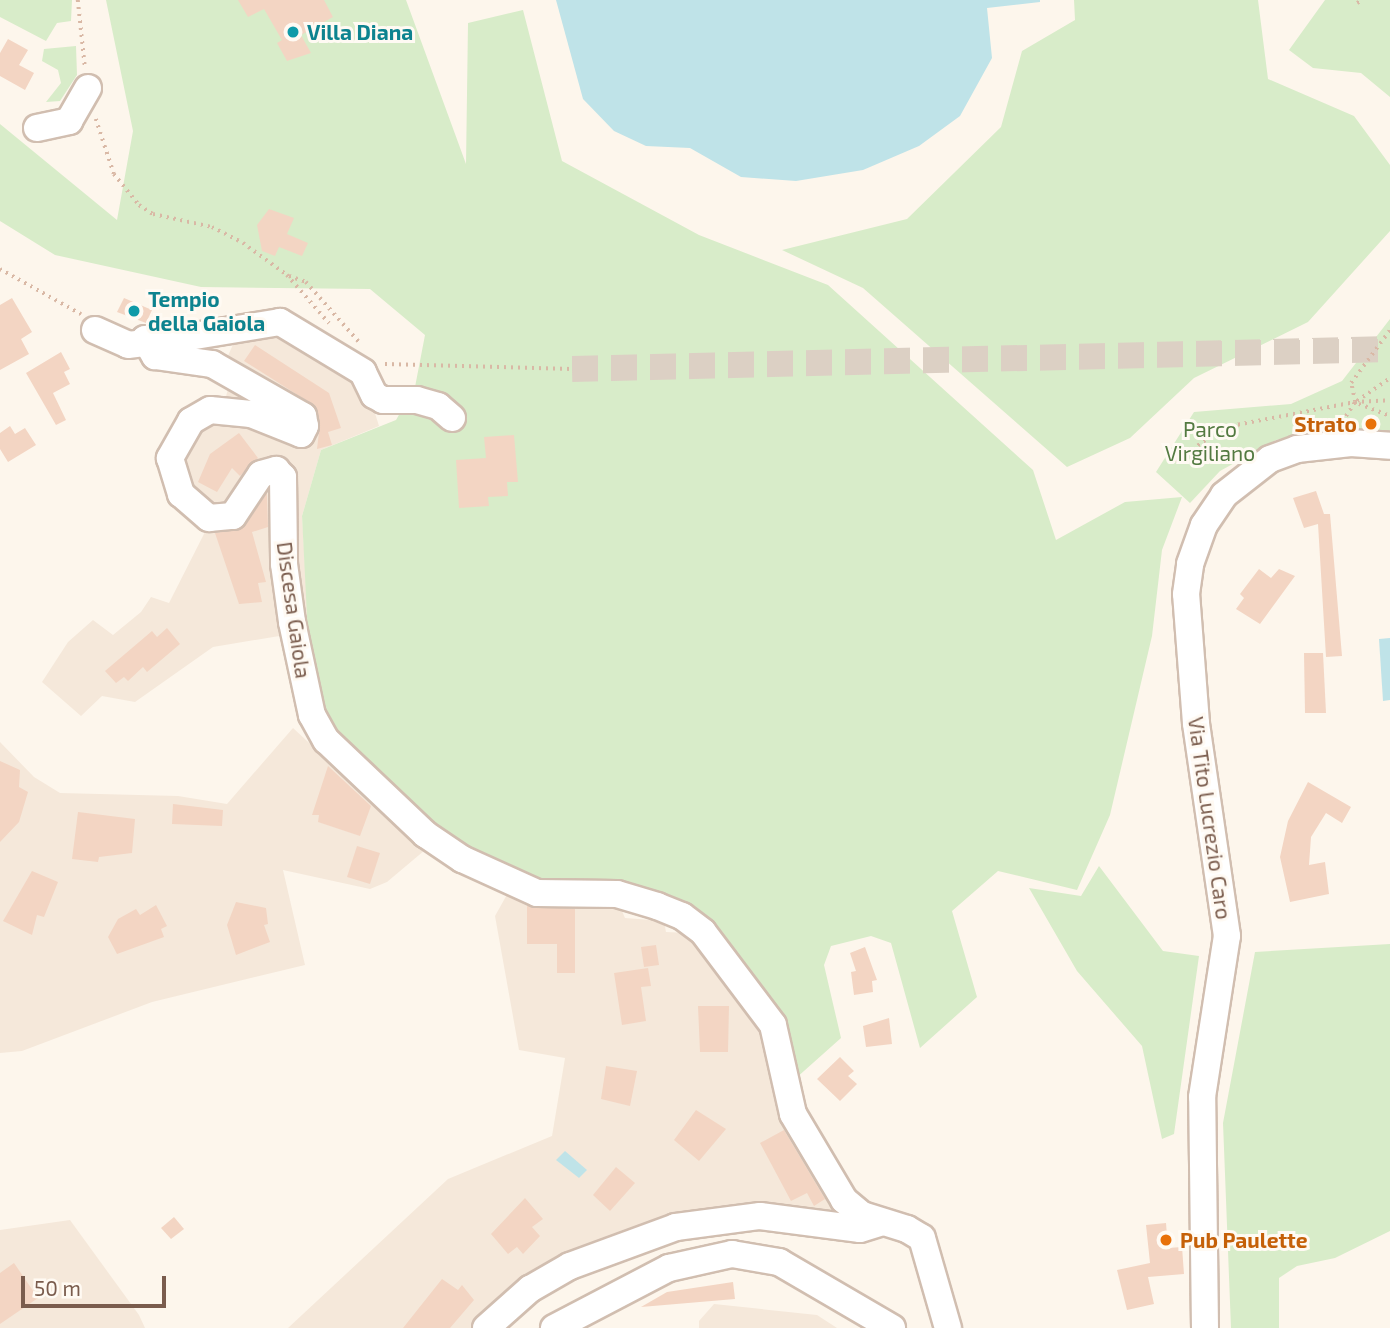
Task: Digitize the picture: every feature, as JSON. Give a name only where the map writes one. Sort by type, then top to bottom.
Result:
[{"type":"street","points":[[37,128],[69,121],[88,88]]},
{"type":"street","points":[[89,323],[128,345],[144,343],[145,339],[164,341],[281,322],[363,372],[374,395],[383,400],[416,400],[438,406],[452,418]]},
{"type":"street","name":"Discesa Gaiola","points":[[144,343],[155,356],[212,365],[234,374],[303,416],[305,426],[301,434],[251,414],[210,410],[191,421],[176,442],[170,458],[174,482],[198,511],[222,518],[233,516],[242,506],[250,484],[261,474],[276,470],[283,477],[284,564],[312,715],[326,740],[438,853],[537,893],[617,894],[671,910],[694,924],[767,1013],[777,1037],[793,1114],[844,1200],[862,1215],[922,1238],[948,1328]]},
{"type":"street","name":"Via Tito Lucrezio Caro","points":[[1205,1328],[1202,1097],[1227,936],[1196,723],[1186,594],[1190,564],[1204,526],[1224,495],[1270,459],[1297,449],[1350,443],[1390,446]]},
{"type":"street","points":[[486,1328],[530,1289],[570,1266],[676,1227],[760,1216],[860,1228],[881,1222]]},
{"type":"street","points":[[554,1328],[669,1268],[732,1254],[779,1262],[892,1328]]},
{"type":"path","points":[[78,0],[88,88],[103,149],[125,192],[153,214],[212,227],[243,243],[287,275],[330,325]]},
{"type":"path","points":[[1357,3],[1362,0]]},
{"type":"path","points":[[0,269],[89,323]]},
{"type":"path","points":[[287,275],[306,282],[360,343]]},
{"type":"path","points":[[1355,402],[1351,383],[1390,330]]},
{"type":"path","points":[[394,365],[572,369]]},
{"type":"path","points":[[1342,431],[1342,420],[1355,402],[1390,378]]},
{"type":"path","points":[[1175,462],[1218,430],[1355,402],[1390,401]]},
{"type":"path","points":[[1355,402],[1390,416]]},
{"type":"shaded area","points":[[278,330],[369,394],[379,426],[321,450],[302,516],[309,631],[213,647],[135,702],[102,696],[81,716],[42,682],[68,642],[93,620],[113,635],[141,612],[151,597],[169,603],[207,528],[176,452],[222,412],[229,385],[227,358],[235,340]]},
{"type":"shaded area","points":[[293,728],[425,850],[387,882],[370,889],[283,870],[305,965],[152,1002],[22,1051],[0,1053],[0,742],[34,777],[60,793],[178,796],[227,804]]},
{"type":"shaded area","points":[[509,891],[593,900],[622,911],[625,918],[664,921],[666,932],[687,933],[761,1020],[845,1218],[822,1239],[760,1223],[723,1222],[554,1284],[500,1328],[288,1328],[448,1179],[552,1136],[565,1058],[519,1050],[495,916]]},
{"type":"shaded area","points":[[70,1220],[139,1315],[145,1328],[0,1328],[0,1230]]},
{"type":"shaded area","points":[[714,1304],[817,1315],[837,1328],[699,1328],[699,1321]]},
{"type":"green space","points":[[0,0],[72,0],[71,21],[57,23],[46,41],[0,17]]},
{"type":"green space","points":[[106,0],[406,0],[466,164],[468,23],[523,10],[562,161],[699,235],[828,285],[1033,470],[1056,540],[1125,502],[1182,497],[1162,550],[1152,636],[1110,815],[1077,890],[998,871],[952,911],[977,997],[920,1048],[891,943],[871,936],[831,946],[824,965],[841,1038],[795,1079],[704,918],[496,868],[438,834],[327,730],[309,657],[302,516],[321,450],[396,420],[415,387],[425,335],[370,289],[201,287],[55,255],[0,221],[0,124],[117,220],[133,131]]},
{"type":"green space","points":[[1074,0],[1258,0],[1268,79],[1354,116],[1390,165],[1390,231],[1308,322],[1194,378],[1130,438],[1067,467],[863,288],[782,250],[907,219],[1001,127],[1022,51],[1075,20]]},
{"type":"green space","points":[[1325,0],[1390,0],[1390,97],[1361,73],[1313,68],[1289,50]]},
{"type":"green space","points":[[76,46],[77,75],[60,101],[46,102],[61,83],[58,70],[42,61],[44,49]]},
{"type":"green space","name":"Parco Virgiliano","points":[[1390,319],[1390,434],[1306,432],[1276,440],[1220,471],[1190,503],[1156,472],[1194,412],[1291,404],[1342,381]]},
{"type":"green space","points":[[1099,866],[1163,951],[1199,956],[1174,1134],[1162,1139],[1142,1046],[1077,971],[1029,888],[1081,896]]},
{"type":"green space","points":[[1390,944],[1390,1231],[1335,1258],[1297,1266],[1279,1278],[1279,1328],[1231,1328],[1223,1123],[1255,952]]},
{"type":"water","points":[[556,0],[1040,2],[987,8],[992,58],[960,116],[919,146],[863,170],[796,181],[741,177],[690,148],[646,146],[614,131],[583,99]]},
{"type":"water","points":[[1390,638],[1390,700],[1383,701],[1379,639]]},
{"type":"water","points":[[565,1151],[587,1170],[579,1178],[556,1160]]},
{"type":"building","name":"Villa Diana","points":[[238,0],[324,0],[333,17],[301,35],[311,53],[287,61],[277,43],[282,40],[264,9],[248,17]]},
{"type":"building","points":[[8,39],[28,50],[19,65],[34,73],[25,90],[0,76],[0,53]]},
{"type":"building","points":[[269,209],[294,218],[287,234],[308,243],[302,256],[279,247],[275,256],[262,251],[257,225]]},
{"type":"building","points":[[12,298],[32,332],[21,339],[29,354],[0,370],[0,305]]},
{"type":"building","name":"Tempio della Gaiola","points":[[124,298],[152,310],[146,323],[117,312]]},
{"type":"building","points":[[255,345],[329,393],[341,428],[328,432],[332,445],[317,449],[320,424],[315,406],[244,361]]},
{"type":"building","points":[[61,352],[70,369],[64,372],[70,384],[53,393],[66,420],[56,425],[26,373]]},
{"type":"building","points":[[10,426],[15,434],[25,428],[36,445],[8,462],[0,449],[0,433]]},
{"type":"building","points":[[239,433],[258,458],[240,476],[232,468],[217,492],[198,482],[210,454]]},
{"type":"building","points":[[514,435],[518,482],[507,482],[508,496],[488,497],[489,506],[459,508],[456,460],[486,458],[484,437]]},
{"type":"building","points":[[1316,491],[1324,514],[1330,514],[1342,656],[1326,657],[1318,524],[1304,528],[1293,498]]},
{"type":"building","points":[[267,493],[268,527],[252,532],[266,582],[258,583],[262,602],[239,604],[215,533],[241,529]]},
{"type":"building","points":[[1259,569],[1271,578],[1279,569],[1295,576],[1260,624],[1236,609],[1244,598],[1240,594]]},
{"type":"building","points":[[167,628],[180,644],[147,672],[143,667],[128,681],[124,677],[116,683],[105,671],[152,631],[157,637]]},
{"type":"building","points":[[1304,653],[1323,653],[1326,713],[1305,713]]},
{"type":"building","points":[[0,761],[20,770],[19,787],[28,792],[19,822],[0,842]]},
{"type":"building","points":[[328,766],[371,806],[360,836],[318,822],[319,815],[312,815]]},
{"type":"building","points":[[1308,782],[1351,807],[1342,823],[1326,813],[1311,837],[1309,865],[1325,862],[1329,894],[1290,902],[1280,857],[1288,821]]},
{"type":"building","points":[[173,804],[223,810],[222,826],[172,824]]},
{"type":"building","points":[[78,812],[135,819],[132,853],[99,857],[98,862],[72,859]]},
{"type":"building","points":[[357,846],[380,853],[370,884],[347,877]]},
{"type":"building","points":[[32,871],[58,882],[44,917],[37,915],[32,935],[3,921]]},
{"type":"building","points":[[236,902],[266,908],[268,924],[264,925],[270,942],[236,955],[227,925]]},
{"type":"building","points":[[156,905],[167,926],[161,929],[164,937],[117,954],[108,937],[118,919],[136,909],[140,915]]},
{"type":"building","points":[[527,906],[575,909],[575,973],[557,973],[557,944],[527,944]]},
{"type":"building","points":[[656,945],[659,965],[644,967],[641,947]]},
{"type":"building","points":[[865,947],[877,980],[872,981],[873,992],[854,995],[851,972],[856,971],[850,953]]},
{"type":"building","points":[[648,968],[651,986],[641,987],[646,1021],[622,1025],[614,973]]},
{"type":"building","points":[[698,1006],[729,1006],[728,1052],[700,1052]]},
{"type":"building","points":[[889,1018],[892,1044],[866,1047],[863,1026]]},
{"type":"building","points":[[840,1057],[854,1071],[848,1076],[857,1084],[840,1101],[817,1079]]},
{"type":"building","points":[[606,1066],[637,1071],[630,1106],[601,1099]]},
{"type":"building","points":[[696,1110],[726,1129],[699,1161],[674,1140]]},
{"type":"building","points":[[784,1130],[825,1199],[814,1206],[807,1193],[791,1201],[760,1143]]},
{"type":"building","points":[[616,1167],[635,1183],[610,1211],[593,1195]]},
{"type":"building","points":[[525,1198],[543,1219],[532,1227],[540,1236],[523,1254],[517,1247],[508,1254],[491,1234]]},
{"type":"building","points":[[174,1217],[184,1229],[171,1239],[161,1228]]},
{"type":"building","points":[[1166,1223],[1168,1248],[1182,1247],[1184,1274],[1148,1277],[1154,1304],[1127,1310],[1117,1270],[1150,1263],[1146,1225]]},
{"type":"building","points":[[14,1263],[38,1298],[0,1324],[0,1273]]},
{"type":"building","points":[[442,1279],[458,1290],[462,1285],[474,1300],[450,1328],[403,1328]]},
{"type":"building","points":[[733,1282],[735,1299],[641,1307],[667,1292]]},
{"type":"tunnel","points":[[572,369],[1390,349]]},
{"type":"place","name":"Villa Diana","points":[[293,32]]},
{"type":"place","name":"Tempio della Gaiola","points":[[134,311]]},
{"type":"place","name":"Strato","points":[[1371,424]]},
{"type":"place","name":"Pub Paulette","points":[[1166,1240]]}]
